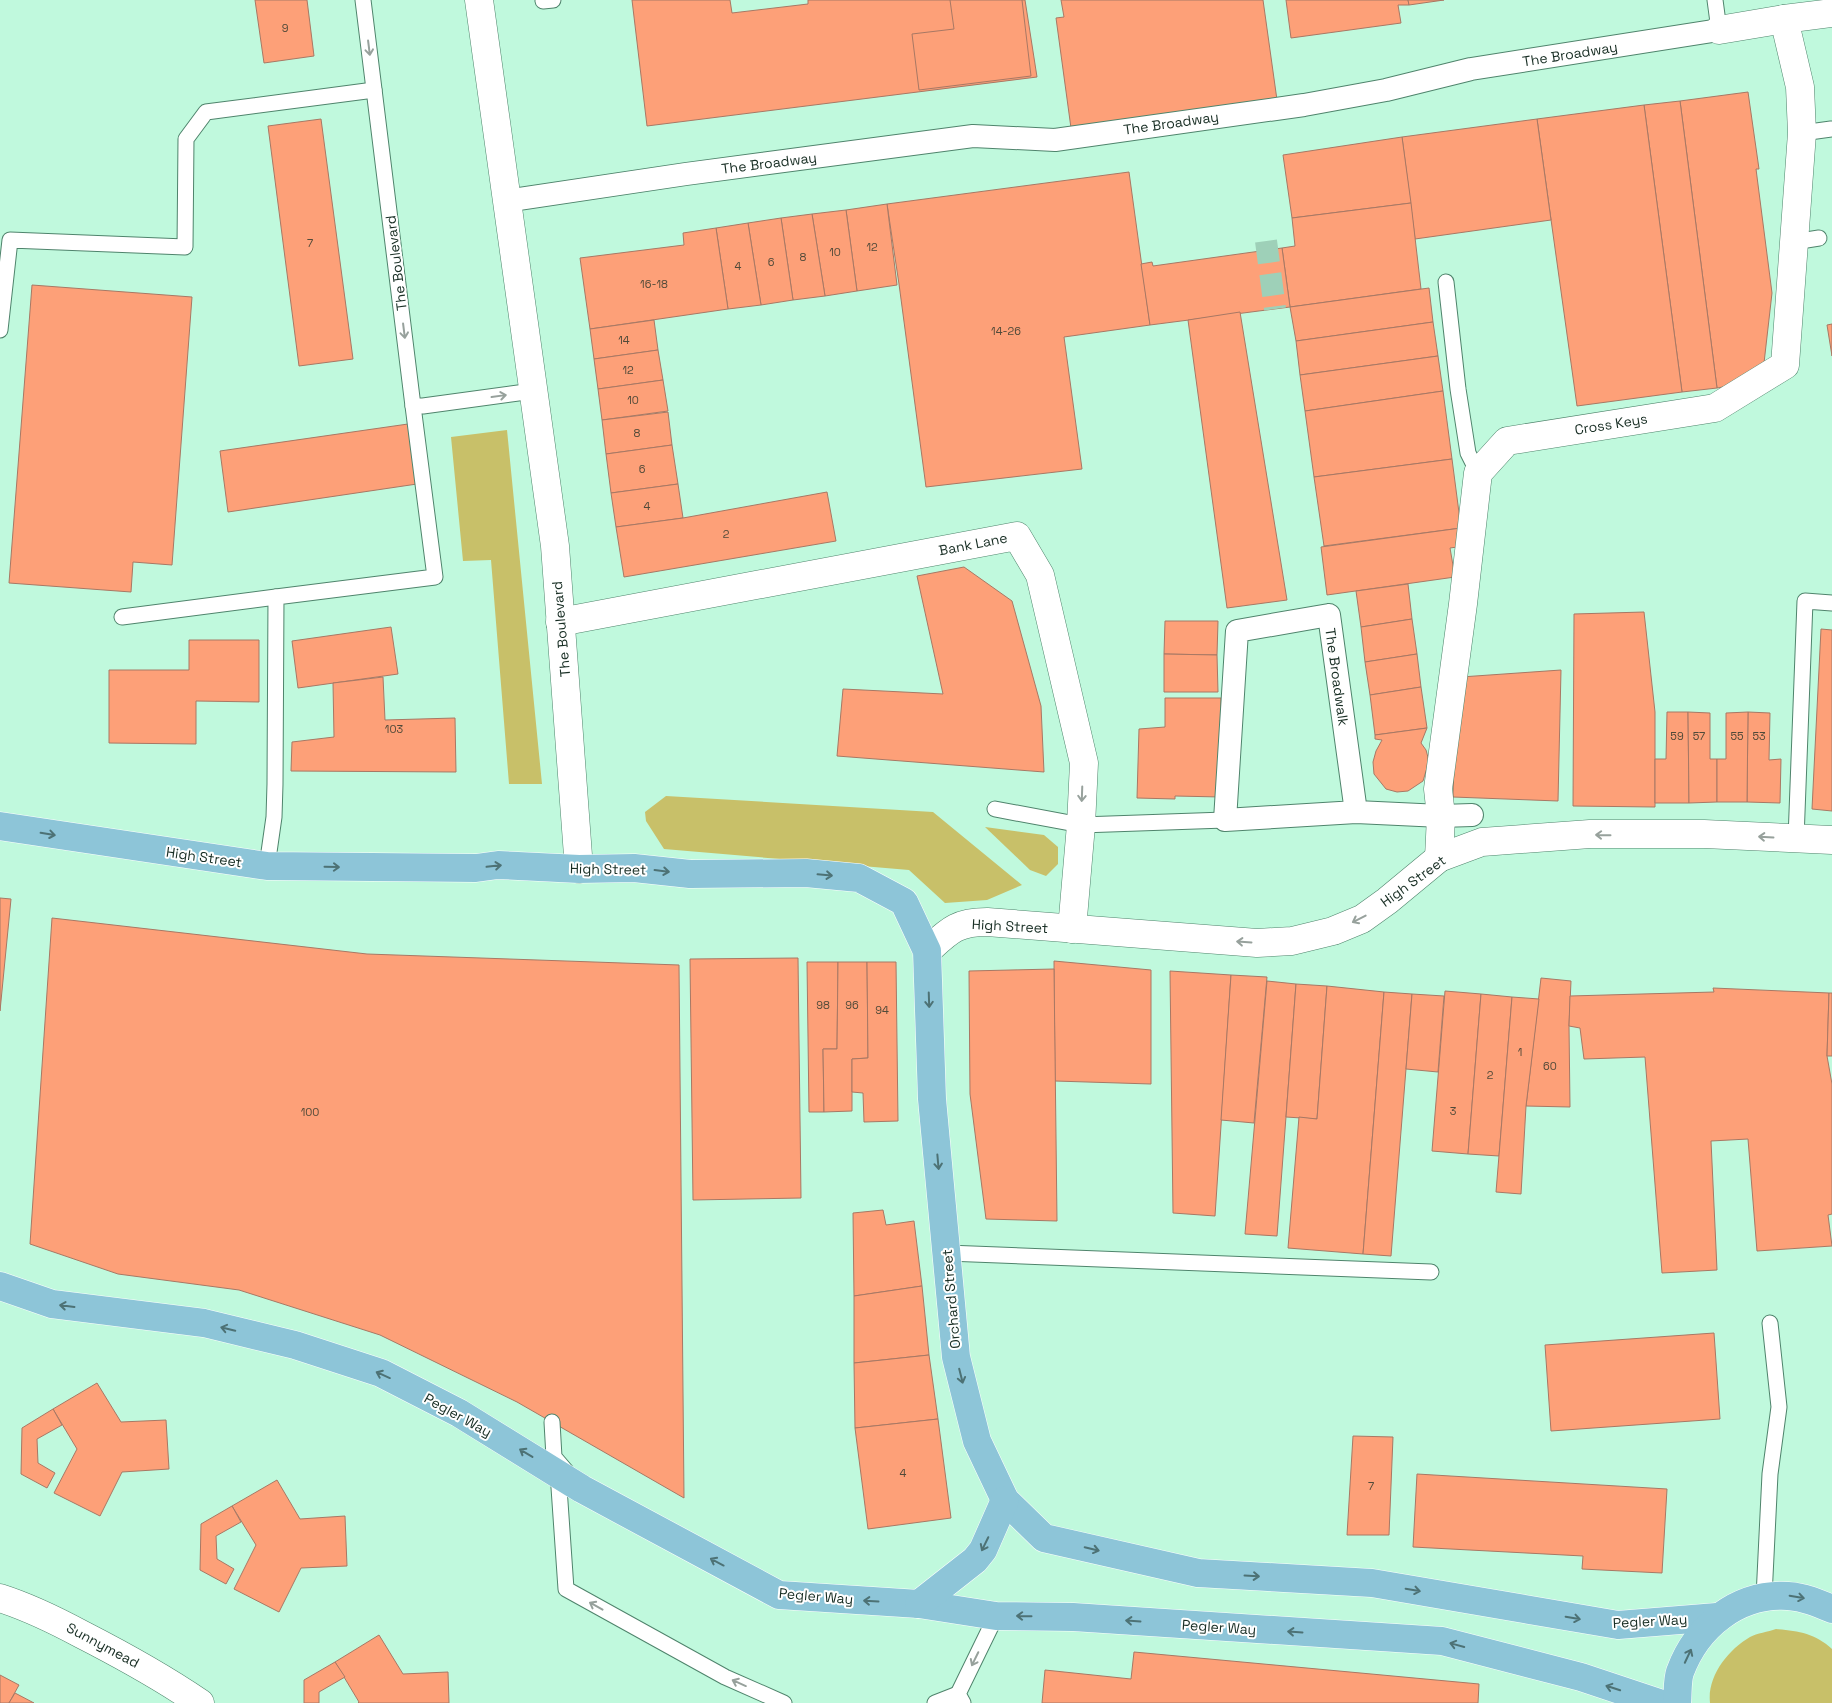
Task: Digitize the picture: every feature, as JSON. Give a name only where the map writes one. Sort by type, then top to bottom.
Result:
[{"type":"main road","name":"High Street","points":[[0,826],[267,866],[476,868],[498,865],[579,869],[634,868],[690,874],[806,873],[859,878],[904,902],[927,951]]},
{"type":"main road","name":"Orchard Street","points":[[927,951],[932,1099],[956,1357],[977,1441],[1005,1500]]},
{"type":"main road","name":"Pegler Way","points":[[0,1286],[52,1304],[204,1323],[295,1345],[380,1373],[460,1413],[582,1489],[779,1595],[919,1604],[996,1616],[1073,1617],[1442,1641],[1581,1677],[1660,1703]]},
{"type":"main road","points":[[919,1604],[975,1560],[983,1550],[1005,1500]]},
{"type":"main road","name":"Pegler Way","points":[[1005,1500],[1044,1538],[1198,1573],[1372,1583],[1618,1625],[1718,1617]]},
{"type":"main road","points":[[1677,1703],[1680,1674],[1694,1643],[1718,1617],[1740,1604],[1764,1597],[1789,1596],[1813,1600],[1832,1609]]},
{"type":"street","name":"The Boulevard","points":[[479,0],[555,546],[579,869]]},
{"type":"street","name":"The Broadway","points":[[506,201],[686,174],[973,136],[1055,140],[1304,105],[1386,90],[1471,69],[1832,13]]},
{"type":"street","name":"Cross Keys","points":[[1478,473],[1507,441],[1715,408],[1785,365],[1806,240],[1800,87],[1784,19]]},
{"type":"street","points":[[1439,858],[1441,816],[1438,789],[1463,604],[1478,473]]},
{"type":"street","name":"Bank Lane","points":[[560,622],[1017,536],[1040,575],[1084,763],[1072,929]]},
{"type":"street","name":"The Broadwalk","points":[[1225,820],[1237,631],[1329,615],[1356,812]]},
{"type":"street","points":[[1225,820],[1356,812],[1441,816],[1472,815]]},
{"type":"street","name":"High Street","points":[[927,951],[950,930],[969,922],[1257,943],[1292,942],[1333,931],[1362,919],[1439,858],[1482,842],[1590,834],[1704,834],[1832,840]]},
{"type":"street","name":"Sunnymead","points":[[0,1598],[44,1615],[111,1649],[164,1678],[200,1703]]},
{"type":"lane","name":"The Boulevard","points":[[276,597],[436,577],[363,0]]},
{"type":"lane","points":[[1715,0],[1719,30]]},
{"type":"lane","points":[[0,330],[10,240],[185,247],[186,139],[206,112],[374,90]]},
{"type":"lane","points":[[1802,133],[1831,129]]},
{"type":"lane","points":[[1446,282],[1458,389],[1468,453],[1478,473]]},
{"type":"lane","points":[[413,406],[533,391]]},
{"type":"lane","points":[[122,617],[276,597],[275,792],[274,817],[267,866]]},
{"type":"lane","points":[[1796,839],[1805,601],[1832,603]]},
{"type":"lane","points":[[995,809],[1081,825],[1225,820]]},
{"type":"lane","points":[[947,1252],[1432,1272]]},
{"type":"lane","points":[[1764,1597],[1770,1474],[1779,1408],[1770,1323]]},
{"type":"lane","points":[[552,1422],[554,1457],[582,1489]]},
{"type":"lane","points":[[558,1473],[566,1589],[725,1677],[784,1703]]},
{"type":"lane","points":[[935,1703],[960,1698],[996,1616]]},
{"type":"shaded area","points":[[507,430],[542,784],[509,784],[491,560],[463,561],[451,437]]},
{"type":"shaded area","points":[[666,796],[933,812],[1022,885],[987,900],[945,903],[909,870],[664,849],[646,821],[645,812]]},
{"type":"shaded area","points":[[985,827],[1044,835],[1058,847],[1058,864],[1046,876],[1030,870]]},
{"type":"shaded area","points":[[1776,1629],[1813,1636],[1832,1649],[1832,1703],[1710,1703],[1712,1683],[1727,1656],[1750,1637]]},
{"type":"building","points":[[255,0],[307,0],[314,56],[264,63]]},
{"type":"building","points":[[632,0],[730,0],[732,13],[808,4],[808,0],[1025,0],[1037,77],[647,126]]},
{"type":"building","points":[[950,0],[1022,0],[1031,76],[919,90],[912,34],[954,29]]},
{"type":"building","points":[[1061,0],[1263,0],[1277,100],[1071,128],[1056,18],[1064,17]]},
{"type":"building","points":[[1286,0],[1408,0],[1409,5],[1398,5],[1401,23],[1291,38]]},
{"type":"building","points":[[1408,0],[1444,0],[1409,5]]},
{"type":"building","points":[[1748,92],[1759,169],[1756,169],[1772,293],[1764,363],[1746,383],[1717,388],[1680,101]]},
{"type":"building","points":[[1680,101],[1717,388],[1682,392],[1644,105]]},
{"type":"building","points":[[1644,105],[1682,392],[1577,406],[1537,119]]},
{"type":"building","points":[[321,119],[353,359],[299,366],[268,126]]},
{"type":"building","points":[[1537,119],[1551,220],[1415,239],[1402,137]]},
{"type":"building","points":[[1402,137],[1411,203],[1292,218],[1283,155]]},
{"type":"building","points":[[1129,172],[1150,325],[1064,337],[1082,469],[926,487],[887,204]]},
{"type":"building","points":[[1411,203],[1421,289],[1290,307],[1282,248],[1295,246],[1292,218]]},
{"type":"building","points":[[887,204],[897,285],[857,291],[846,210]]},
{"type":"building","points":[[846,210],[857,291],[825,296],[812,214]]},
{"type":"building","points":[[812,214],[825,296],[793,300],[781,218]]},
{"type":"building","points":[[781,218],[793,300],[761,305],[748,223]]},
{"type":"building","points":[[748,223],[761,305],[728,309],[716,228]]},
{"type":"building","points":[[716,228],[728,309],[590,329],[580,258],[684,245],[683,233]]},
{"type":"building","points":[[1282,248],[1290,307],[1150,325],[1141,264],[1152,262],[1153,266]]},
{"type":"building","points":[[32,285],[192,297],[172,565],[133,562],[131,592],[9,583]]},
{"type":"building","points":[[1429,288],[1433,322],[1296,341],[1290,307]]},
{"type":"building","points":[[1240,312],[1287,600],[1227,608],[1188,320]]},
{"type":"building","points":[[654,320],[658,350],[594,359],[590,329]]},
{"type":"building","points":[[1433,322],[1438,356],[1300,375],[1296,341]]},
{"type":"building","points":[[1832,324],[1832,356],[1827,325]]},
{"type":"building","points":[[658,350],[663,380],[598,389],[594,359]]},
{"type":"building","points":[[1438,356],[1443,391],[1305,411],[1300,375]]},
{"type":"building","points":[[663,380],[668,411],[602,420],[598,389]]},
{"type":"building","points":[[1443,391],[1452,459],[1314,477],[1305,411]]},
{"type":"building","points":[[668,412],[672,445],[606,454],[602,420]]},
{"type":"building","points":[[408,424],[417,484],[228,512],[220,451]]},
{"type":"building","points":[[672,445],[678,484],[611,493],[606,454]]},
{"type":"building","points":[[1452,459],[1461,528],[1324,546],[1314,477]]},
{"type":"building","points":[[678,484],[683,518],[616,527],[611,493]]},
{"type":"building","points":[[827,492],[836,541],[624,577],[616,527],[683,518]]},
{"type":"building","points":[[1461,528],[1464,546],[1450,548],[1455,577],[1327,595],[1321,547]]},
{"type":"building","points":[[964,567],[1012,601],[1041,706],[1044,772],[837,756],[843,689],[943,694],[917,576]]},
{"type":"building","points":[[1408,584],[1412,619],[1361,627],[1356,591]]},
{"type":"building","points":[[1644,612],[1655,712],[1655,807],[1573,806],[1574,614]]},
{"type":"building","points":[[1412,619],[1417,654],[1365,662],[1361,627]]},
{"type":"building","points":[[1165,621],[1218,621],[1217,655],[1164,654]]},
{"type":"building","points":[[391,627],[398,674],[298,688],[292,641]]},
{"type":"building","points":[[1821,629],[1832,630],[1832,811],[1812,809]]},
{"type":"building","points":[[189,640],[259,640],[259,702],[196,701],[196,744],[109,743],[109,670],[189,670]]},
{"type":"building","points":[[1164,654],[1217,655],[1218,692],[1164,692]]},
{"type":"building","points":[[1417,654],[1421,687],[1370,695],[1365,662]]},
{"type":"building","points":[[1561,670],[1558,801],[1453,797],[1456,702],[1461,677]]},
{"type":"building","points":[[383,677],[385,720],[455,718],[456,772],[291,771],[292,742],[334,737],[333,683]]},
{"type":"building","points":[[1421,687],[1427,728],[1375,735],[1370,695]]},
{"type":"building","points":[[1165,698],[1221,698],[1221,797],[1175,796],[1175,799],[1137,798],[1139,729],[1165,727]]},
{"type":"building","points":[[1667,712],[1688,712],[1689,803],[1655,803],[1655,759],[1666,759]]},
{"type":"building","points":[[1688,712],[1710,713],[1710,759],[1717,759],[1717,802],[1689,803]]},
{"type":"building","points":[[1748,712],[1770,713],[1769,760],[1781,759],[1780,803],[1747,802]]},
{"type":"building","points":[[1748,712],[1747,802],[1717,802],[1717,759],[1726,759],[1726,713]]},
{"type":"building","points":[[1427,728],[1421,743],[1426,750],[1429,761],[1423,781],[1408,791],[1397,792],[1386,789],[1374,774],[1373,762],[1382,740],[1375,739],[1375,735]]},
{"type":"building","points":[[0,898],[11,899],[0,1011]]},
{"type":"building","points":[[52,918],[367,954],[679,965],[684,1498],[517,1402],[380,1335],[239,1290],[118,1274],[30,1244]]},
{"type":"building","points":[[798,958],[801,1198],[693,1200],[690,959]]},
{"type":"building","points":[[1054,961],[1151,970],[1151,1084],[1055,1081]]},
{"type":"building","points":[[807,962],[838,962],[837,1049],[823,1049],[824,1112],[809,1112]]},
{"type":"building","points":[[838,962],[867,962],[868,1058],[852,1059],[852,1111],[824,1112],[823,1049],[837,1049]]},
{"type":"building","points":[[867,962],[896,962],[898,1121],[864,1122],[863,1093],[852,1092],[852,1059],[868,1058]]},
{"type":"building","points":[[1054,969],[1057,1221],[986,1219],[970,1094],[969,971]]},
{"type":"building","points":[[1170,971],[1231,975],[1215,1216],[1173,1213]]},
{"type":"building","points":[[1231,975],[1267,977],[1254,1123],[1221,1120]]},
{"type":"building","points":[[1541,978],[1571,981],[1569,1026],[1570,1107],[1526,1106]]},
{"type":"building","points":[[1267,981],[1296,984],[1277,1236],[1245,1234]]},
{"type":"building","points":[[1296,984],[1327,986],[1317,1119],[1286,1117]]},
{"type":"building","points":[[1327,986],[1384,992],[1363,1254],[1288,1248],[1299,1117],[1317,1119]]},
{"type":"building","points":[[1713,988],[1829,993],[1827,1056],[1832,1084],[1832,1214],[1828,1215],[1832,1246],[1757,1251],[1748,1139],[1711,1141],[1717,1270],[1662,1273],[1645,1057],[1584,1059],[1580,1028],[1569,1026],[1570,996],[1714,992]]},
{"type":"building","points":[[1445,991],[1481,994],[1468,1154],[1432,1151]]},
{"type":"building","points":[[1384,992],[1412,994],[1391,1256],[1363,1254]]},
{"type":"building","points":[[1829,993],[1832,993],[1832,1056],[1827,1056]]},
{"type":"building","points":[[1412,994],[1444,996],[1438,1072],[1406,1069]]},
{"type":"building","points":[[1481,994],[1512,997],[1499,1156],[1468,1154]]},
{"type":"building","points":[[1512,997],[1539,999],[1526,1106],[1521,1194],[1496,1192]]},
{"type":"building","points":[[883,1210],[886,1225],[914,1221],[922,1286],[854,1296],[853,1213]]},
{"type":"building","points":[[922,1286],[929,1355],[854,1363],[854,1296]]},
{"type":"building","points":[[1714,1333],[1720,1419],[1551,1431],[1545,1345]]},
{"type":"building","points":[[929,1355],[938,1419],[855,1428],[854,1363]]},
{"type":"building","points":[[97,1383],[121,1422],[166,1420],[169,1469],[122,1472],[100,1516],[54,1493],[77,1449],[53,1409]]},
{"type":"building","points":[[53,1409],[62,1425],[37,1439],[38,1463],[55,1473],[47,1488],[21,1474],[22,1428]]},
{"type":"building","points":[[938,1419],[951,1518],[868,1529],[855,1428]]},
{"type":"building","points":[[1353,1436],[1393,1437],[1389,1535],[1347,1535]]},
{"type":"building","points":[[1417,1474],[1667,1489],[1662,1573],[1582,1569],[1583,1556],[1413,1547]]},
{"type":"building","points":[[277,1480],[300,1519],[345,1516],[347,1566],[301,1568],[279,1612],[234,1589],[256,1545],[232,1506]]},
{"type":"building","points":[[232,1506],[241,1522],[216,1536],[217,1559],[234,1569],[226,1584],[200,1570],[201,1524]]},
{"type":"building","points":[[379,1635],[403,1674],[448,1672],[449,1703],[358,1703],[335,1662]]},
{"type":"building","points":[[1134,1652],[1479,1684],[1478,1703],[1042,1703],[1045,1670],[1131,1679]]},
{"type":"building","points":[[335,1662],[345,1677],[319,1692],[319,1703],[304,1703],[304,1680]]},
{"type":"building","points":[[0,1675],[19,1685],[9,1703],[0,1703]]},
{"type":"building","points":[[15,1693],[34,1703],[9,1703]]},
{"type":"tunnel","points":[[1266,241],[1275,309]]}]
